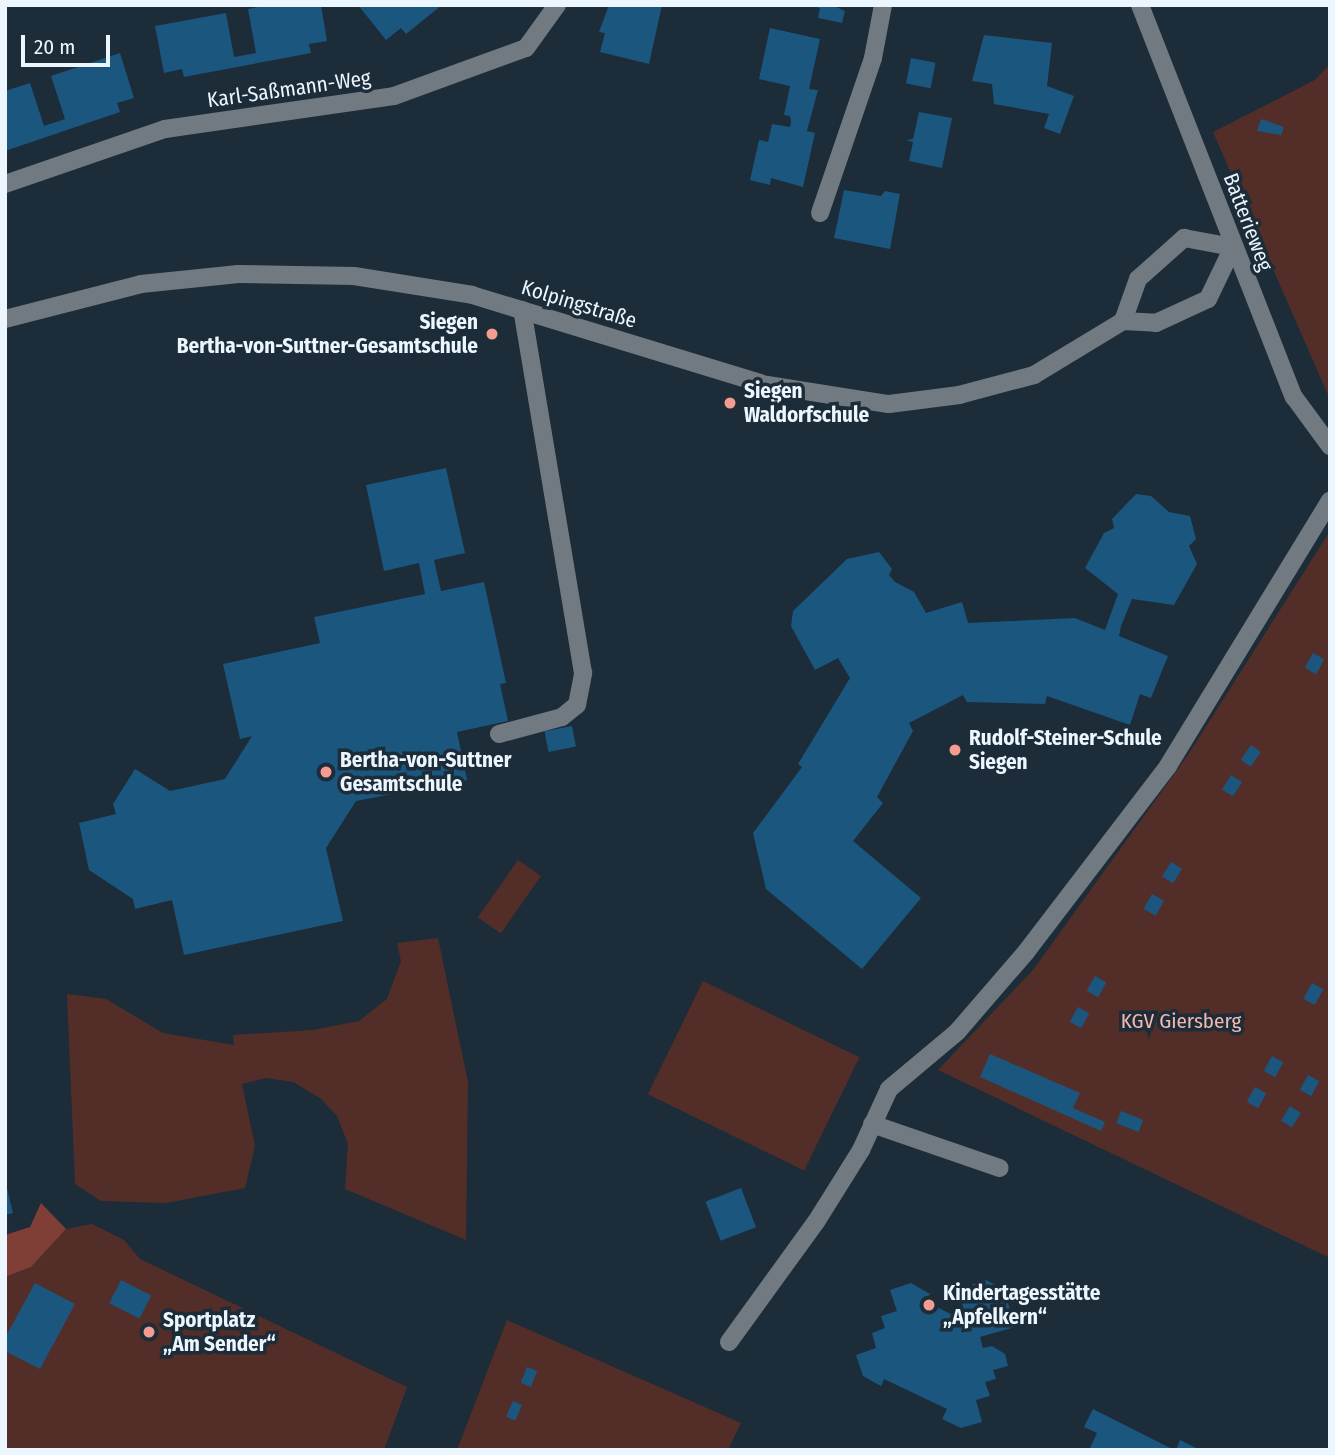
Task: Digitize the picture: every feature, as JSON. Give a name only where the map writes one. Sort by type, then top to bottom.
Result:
[{"type":"street","name":"Karl-Saßmann-Weg","points":[[5,184],[165,130],[394,96],[526,48],[557,5]]},
{"type":"street","points":[[820,213],[869,69],[883,5]]},
{"type":"street","name":"Batterieweg","points":[[1140,5],[1294,397],[1330,446]]},
{"type":"street","points":[[1184,238],[1233,247],[1208,299],[1156,323],[1123,321],[1138,279],[1184,238]]},
{"type":"street","name":"Kolpingstraße","points":[[5,319],[141,284],[238,274],[354,276],[472,295],[767,385],[889,404],[959,395],[1034,376],[1123,321]]},
{"type":"street","points":[[499,734],[562,717],[577,705],[583,673],[522,310]]},
{"type":"street","points":[[729,1342],[816,1222],[872,1124],[888,1089],[957,1032],[1017,962],[1168,766],[1330,501]]},
{"type":"street","points":[[872,1124],[1000,1168]]},
{"type":"green space","points":[[1330,64],[1329,397],[1213,132],[1315,80]]},
{"type":"green space","name":"KGV Giersberg","points":[[1330,531],[1330,1258],[938,1070],[1033,970],[1188,755]]},
{"type":"green space","points":[[518,860],[541,876],[501,933],[478,917]]},
{"type":"green space","points":[[438,938],[468,1082],[466,1240],[345,1189],[348,1144],[337,1116],[320,1098],[293,1082],[266,1078],[242,1084],[255,1146],[245,1188],[166,1203],[101,1201],[75,1184],[67,994],[106,999],[163,1033],[234,1045],[233,1035],[313,1030],[359,1021],[387,999],[401,961],[397,943]]},
{"type":"green space","points":[[703,981],[859,1057],[804,1171],[648,1094]]},
{"type":"green space","name":"Sportplatz „Am Sender“","points":[[92,1224],[124,1240],[140,1259],[407,1387],[384,1450],[5,1450],[5,1277],[31,1267],[66,1229]]},
{"type":"green space","points":[[507,1320],[741,1423],[728,1450],[457,1450]]},
{"type":"shaded area","points":[[41,1203],[66,1229],[31,1267],[5,1277],[5,1235],[30,1227]]},
{"type":"building","points":[[269,5],[321,5],[327,41],[309,44],[311,53],[184,77],[182,69],[164,73],[155,26],[226,13],[234,57],[256,53],[248,9]]},
{"type":"building","points":[[358,5],[442,5],[406,34],[401,28],[386,40]]},
{"type":"building","points":[[609,5],[662,5],[649,64],[600,52],[605,33],[599,32]]},
{"type":"building","points":[[832,5],[845,11],[842,23],[818,18],[820,8],[812,6]]},
{"type":"building","points":[[770,28],[820,39],[809,89],[818,90],[807,131],[815,133],[803,187],[771,178],[770,185],[750,180],[759,140],[768,142],[772,124],[790,127],[791,123],[790,116],[784,115],[790,86],[759,79]]},
{"type":"building","points":[[984,35],[1052,43],[1047,86],[1074,96],[1060,134],[1044,128],[1049,114],[994,104],[992,84],[972,81]]},
{"type":"building","points":[[120,53],[134,98],[117,103],[120,112],[5,151],[5,91],[30,83],[44,126],[65,119],[51,76]]},
{"type":"building","points":[[911,58],[936,63],[931,88],[906,84]]},
{"type":"building","points":[[919,112],[952,118],[942,168],[909,161],[913,142],[906,140],[913,139]]},
{"type":"building","points":[[1261,119],[1284,127],[1281,135],[1257,131]]},
{"type":"building","points":[[844,190],[881,196],[885,191],[900,194],[890,249],[834,238]]},
{"type":"building","points":[[446,468],[465,553],[434,560],[441,591],[484,582],[506,683],[500,684],[508,721],[457,732],[467,780],[356,801],[326,848],[343,921],[184,955],[172,900],[135,909],[133,899],[89,870],[79,823],[116,814],[113,804],[135,769],[170,791],[225,779],[252,736],[240,739],[223,664],[320,643],[314,617],[425,594],[419,563],[384,571],[366,485]]},
{"type":"building","points":[[1136,494],[1151,496],[1169,512],[1190,516],[1196,539],[1189,546],[1197,564],[1174,605],[1132,599],[1121,626],[1119,636],[1168,656],[1151,698],[1140,694],[1130,725],[1047,696],[1045,704],[967,702],[963,695],[909,723],[913,731],[877,797],[883,803],[853,841],[921,898],[862,969],[766,889],[753,833],[802,767],[798,764],[850,678],[838,658],[815,670],[791,626],[793,611],[847,559],[879,552],[892,569],[889,575],[895,582],[914,592],[926,613],[962,602],[968,623],[1075,618],[1105,630],[1118,594],[1085,568],[1104,533],[1114,528],[1112,519]]},
{"type":"building","points":[[1313,653],[1324,659],[1316,674],[1305,668]]},
{"type":"building","points":[[572,726],[576,747],[549,752],[545,731]]},
{"type":"building","points":[[1251,745],[1261,752],[1251,767],[1241,760]]},
{"type":"building","points":[[1231,775],[1242,782],[1233,796],[1222,789]]},
{"type":"building","points":[[1171,862],[1182,869],[1173,883],[1162,876]]},
{"type":"building","points":[[1152,894],[1164,901],[1156,916],[1144,909]]},
{"type":"building","points":[[1095,976],[1106,982],[1098,997],[1087,991]]},
{"type":"building","points":[[1312,983],[1323,989],[1315,1005],[1303,999]]},
{"type":"building","points":[[1078,1007],[1089,1013],[1081,1028],[1070,1022]]},
{"type":"building","points":[[990,1054],[1080,1093],[1073,1108],[1105,1122],[1101,1131],[980,1077]]},
{"type":"building","points":[[1272,1056],[1283,1062],[1275,1077],[1264,1071]]},
{"type":"building","points":[[1308,1075],[1319,1081],[1311,1096],[1300,1090]]},
{"type":"building","points":[[1255,1087],[1266,1093],[1258,1108],[1247,1102]]},
{"type":"building","points":[[1290,1106],[1301,1113],[1292,1127],[1281,1120]]},
{"type":"building","points":[[1121,1111],[1143,1120],[1138,1132],[1116,1123]]},
{"type":"building","points":[[5,1180],[13,1213],[5,1215]]},
{"type":"building","points":[[741,1188],[756,1227],[721,1241],[706,1202]]},
{"type":"building","points":[[121,1280],[151,1295],[139,1319],[109,1303]]},
{"type":"building","points":[[986,1280],[1004,1289],[1015,1327],[980,1337],[983,1348],[992,1346],[1005,1354],[1008,1366],[993,1370],[996,1379],[985,1382],[990,1396],[976,1400],[982,1422],[961,1428],[942,1419],[947,1409],[884,1379],[881,1386],[863,1376],[856,1355],[876,1348],[872,1333],[885,1328],[881,1316],[897,1311],[890,1290],[911,1283],[930,1294],[926,1301],[956,1317],[973,1284]]},
{"type":"building","points":[[35,1283],[75,1304],[40,1369],[5,1351],[5,1338]]},
{"type":"building","points":[[527,1367],[537,1371],[531,1387],[521,1383]]},
{"type":"building","points":[[513,1401],[522,1405],[515,1421],[506,1417]]},
{"type":"building","points":[[1093,1409],[1174,1450],[1089,1450],[1097,1433],[1084,1427]]},
{"type":"building","points":[[1180,1440],[1200,1450],[1176,1450]]},
{"type":"place","name":"Siegen Bertha-von-Suttner-Gesamtschule","points":[[492,334]]},
{"type":"place","name":"Siegen Waldorfschule","points":[[730,403]]},
{"type":"place","name":"Rudolf-Steiner-Schule Siegen","points":[[955,750]]},
{"type":"place","name":"Bertha-von-Suttner Gesamtschule","points":[[326,772]]},
{"type":"place","name":"Kindertagesstätte „Apfelkern“","points":[[929,1305]]},
{"type":"place","name":"Sportplatz „Am Sender“","points":[[149,1332]]}]
